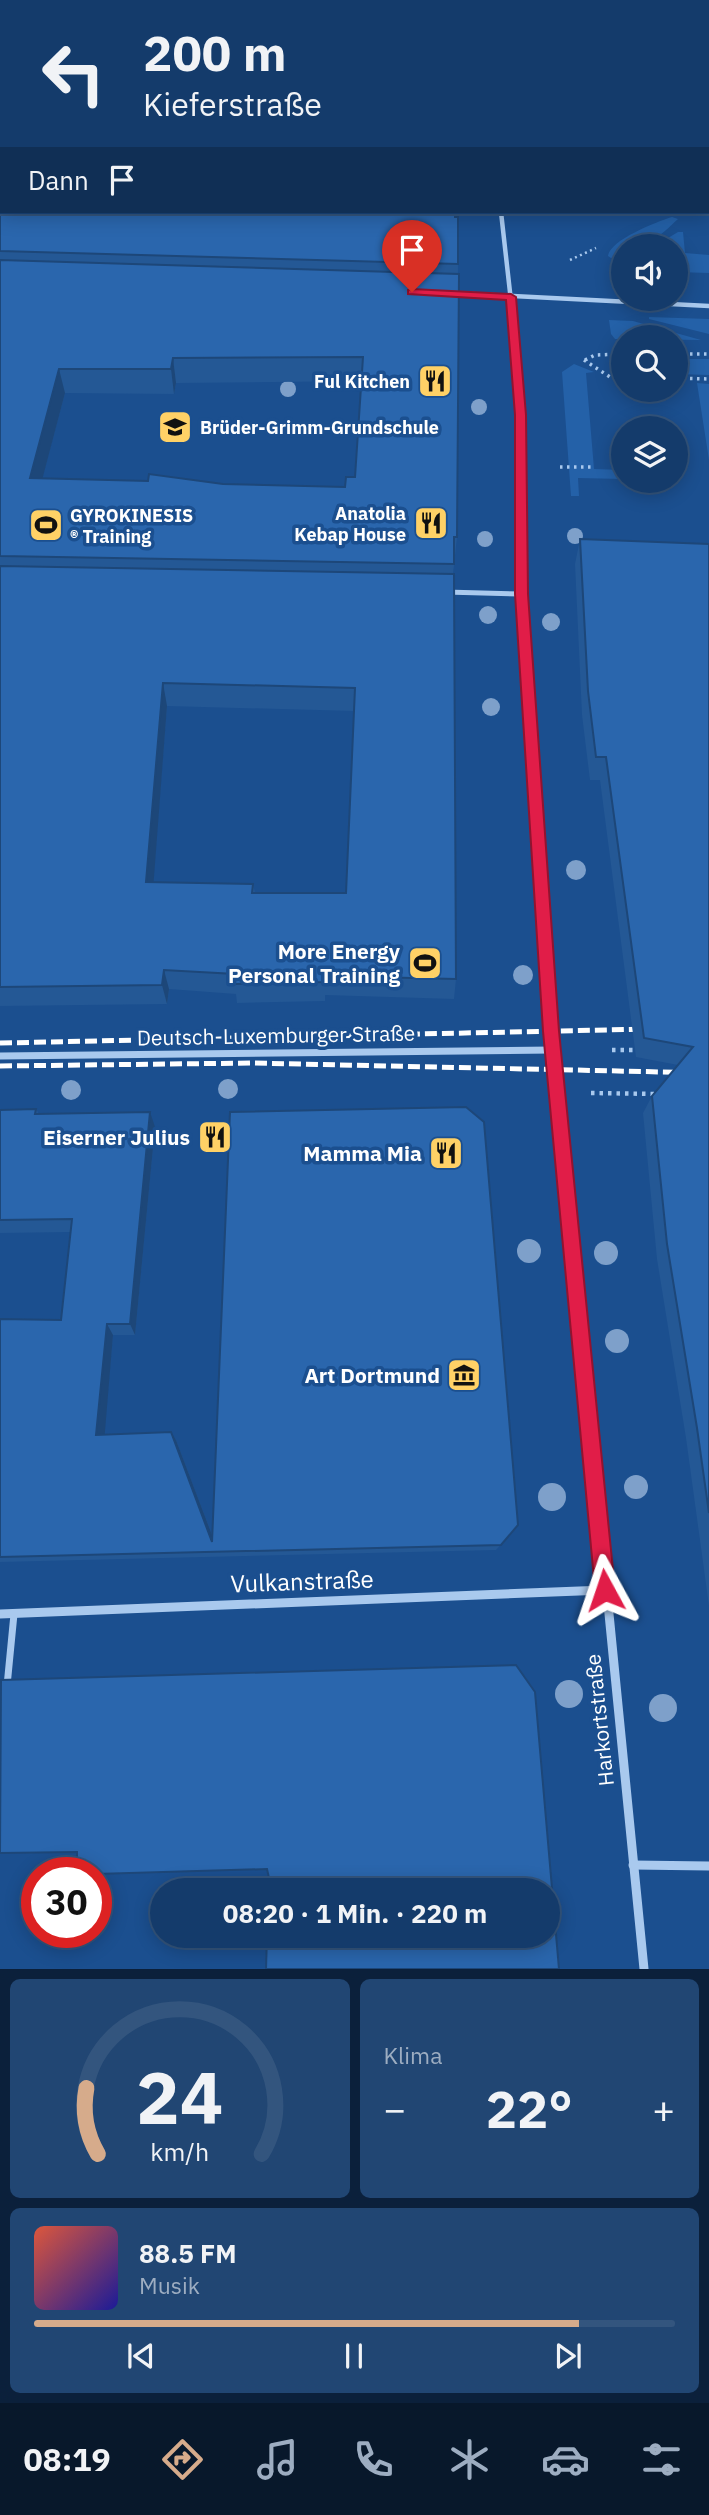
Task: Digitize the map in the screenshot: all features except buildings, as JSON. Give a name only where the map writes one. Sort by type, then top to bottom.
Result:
[{"type":"street","name":"Harkortstraße","points":[[501,214],[521,415],[522,594],[552,1050],[644,1969]]},
{"type":"street","points":[[449,293],[709,306]]},
{"type":"street","points":[[439,592],[522,594]]},
{"type":"street","name":"Deutsch-Luxemburger Straße","points":[[0,1056],[552,1050]]},
{"type":"street","name":"Vulkanstraße","points":[[0,1614],[605,1590]]},
{"type":"street","points":[[633,1865],[709,1866]]},
{"type":"lane","points":[[6,1691],[14,1614]]},
{"type":"path","points":[[570,260],[596,248]]},
{"type":"path","points":[[611,354],[595,355],[584,360],[611,377]]},
{"type":"path","points":[[688,354],[709,354]]},
{"type":"path","points":[[688,379],[709,379]]},
{"type":"path","points":[[560,467],[594,467]]},
{"type":"path","points":[[612,1050],[653,1050]]},
{"type":"path","points":[[557,1092],[670,1094]]},
{"type":"shaded area","points":[[672,217],[678,219],[661,234],[632,234]]},
{"type":"shaded area","points":[[688,253],[709,255],[709,273],[688,272]]},
{"type":"shaded area","points":[[649,319],[709,319],[709,334],[688,329],[688,325],[673,325]]},
{"type":"shaded area","points":[[609,320],[633,321],[647,325],[611,325],[611,334]]},
{"type":"shaded area","points":[[688,359],[709,359],[709,375],[688,374]]},
{"type":"shaded area","points":[[574,364],[594,372],[586,373],[594,469],[611,470],[611,479],[578,478],[579,496],[571,496],[562,372]]},
{"type":"shaded area","points":[[697,383],[709,384],[709,460]]},
{"type":"railway","points":[[0,1043],[651,1029]]},
{"type":"railway","points":[[0,1066],[254,1063],[709,1073]]},
{"type":"place","name":"Ful Kitchen","points":[[435,381]]},
{"type":"place","name":"Brüder-Grimm-Grundschule","points":[[175,427]]},
{"type":"place","name":"Anatolia Kebap House","points":[[431,523]]},
{"type":"place","name":"GYROKINESIS ® Training","points":[[46,525]]},
{"type":"place","name":"More Energy Personal Training","points":[[425,963]]},
{"type":"place","name":"Eiserner Julius","points":[[215,1137]]},
{"type":"place","name":"Mamma Mia","points":[[446,1153]]},
{"type":"place","name":"Art Dortmund","points":[[464,1375]]},
{"type":"route","points":[[412,292],[511,297],[521,415],[522,594],[551,1031],[605,1590]]}]
